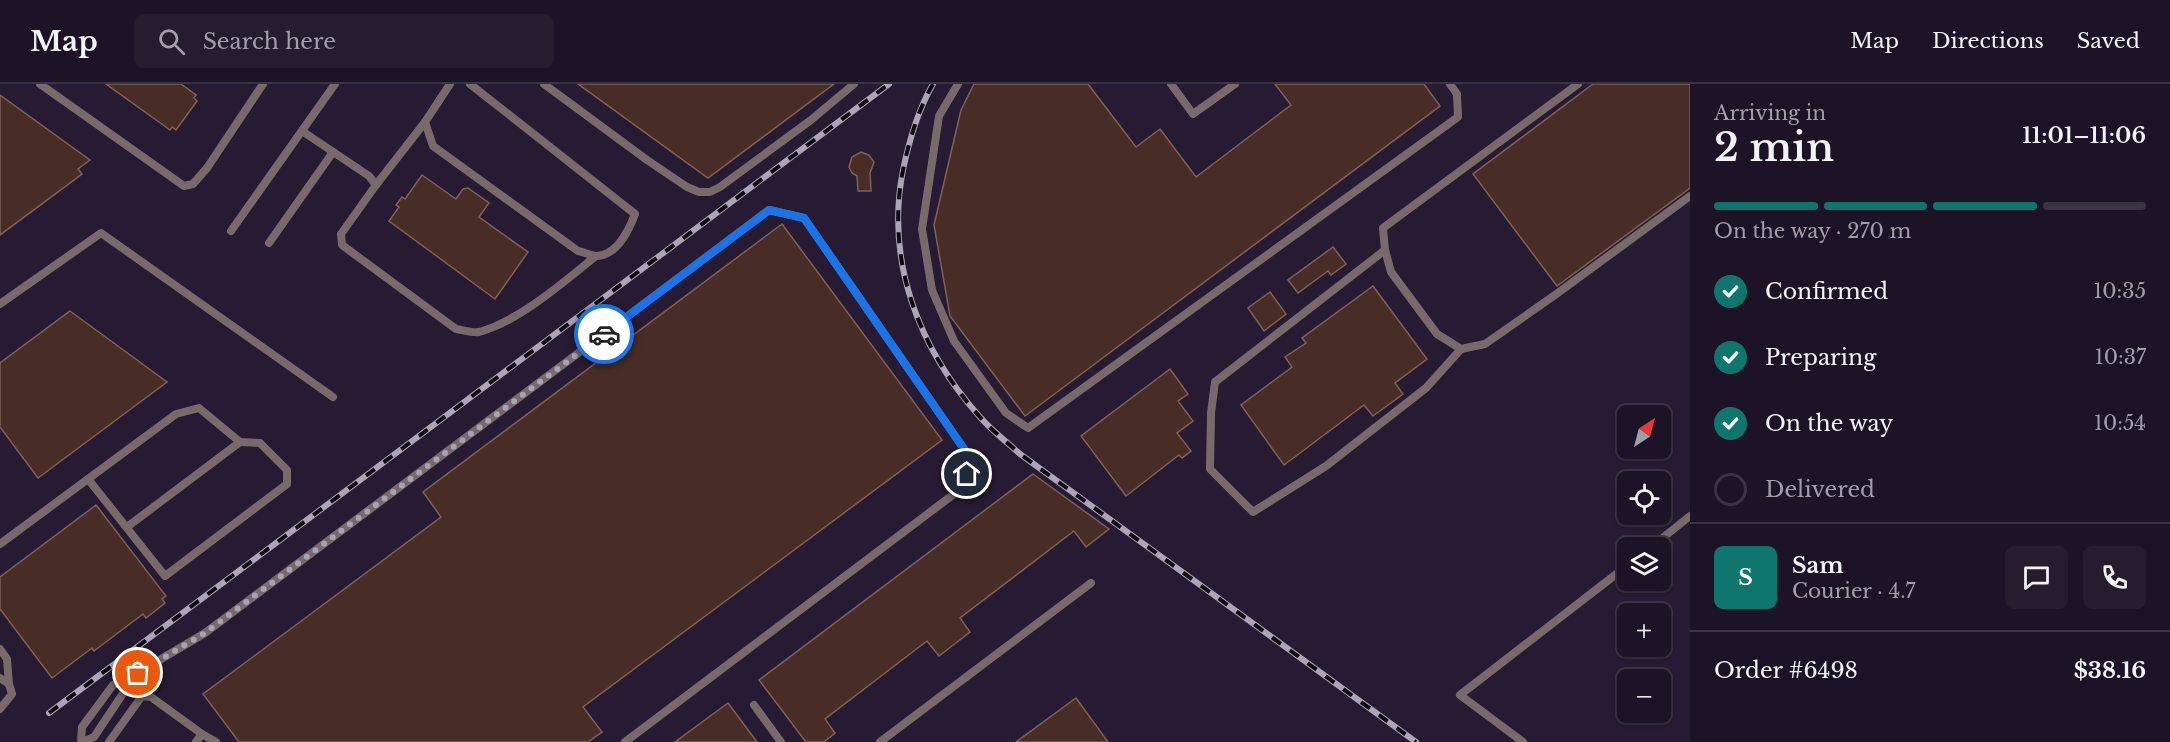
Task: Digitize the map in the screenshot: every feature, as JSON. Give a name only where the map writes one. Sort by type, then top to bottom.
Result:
[{"type":"lane","points":[[40,84],[184,186],[193,184],[207,168],[263,84]]},
{"type":"lane","points":[[231,231],[335,84]]},
{"type":"lane","points":[[450,84],[425,122],[341,234],[342,245],[456,329],[477,333],[513,318],[596,256],[612,251],[630,227],[635,214],[470,84]]},
{"type":"lane","points":[[544,84],[687,187],[699,192],[710,192],[811,120],[854,84]]},
{"type":"lane","points":[[958,84],[939,116],[922,229],[932,290],[954,341],[1006,413],[1028,428],[1458,117],[1457,94],[1450,84]]},
{"type":"lane","points":[[1172,84],[1193,114],[1235,84]]},
{"type":"lane","points":[[1461,349],[1437,334],[1391,272],[1385,250],[1383,228],[1578,84]]},
{"type":"lane","points":[[425,122],[433,146],[578,250],[596,256]]},
{"type":"lane","points":[[303,131],[369,176],[376,185]]},
{"type":"lane","points":[[269,243],[333,152]]},
{"type":"lane","points":[[1385,250],[1215,382],[1210,413],[1210,469],[1253,512],[1326,466],[1417,396],[1461,349],[1485,344],[1690,196]]},
{"type":"lane","points":[[124,681],[124,692],[119,700],[94,736],[82,742],[82,728],[113,685],[124,681],[205,633],[769,210],[804,218],[971,459],[962,488],[625,742]]},
{"type":"lane","points":[[0,304],[101,233],[333,397]]},
{"type":"lane","points":[[0,544],[88,479],[176,414],[199,408],[240,442],[260,443],[287,470],[287,484],[165,576],[88,479]]},
{"type":"lane","points":[[127,526],[240,442]]},
{"type":"lane","points":[[1664,537],[1690,516]]},
{"type":"lane","points":[[1523,742],[1460,695],[1617,574]]},
{"type":"lane","points":[[880,742],[1091,582]]},
{"type":"lane","points":[[0,649],[7,659],[12,693],[0,708]]},
{"type":"lane","points":[[0,678],[9,684]]},
{"type":"lane","points":[[109,742],[142,696],[151,697],[216,742]]},
{"type":"lane","points":[[754,705],[781,742]]},
{"type":"lane","points":[[196,742],[202,734]]},
{"type":"building","points":[[106,84],[181,84],[196,95],[194,98],[197,101],[176,130],[172,127],[170,130]]},
{"type":"building","points":[[578,84],[834,84],[708,178]]},
{"type":"building","points":[[974,84],[1088,84],[1136,147],[1160,129],[1196,177],[1291,105],[1275,84],[1424,84],[1440,106],[1025,416],[950,316],[934,225],[961,110]]},
{"type":"building","points":[[1593,84],[1690,84],[1690,188],[1557,286],[1473,174]]},
{"type":"building","points":[[0,95],[90,160],[78,169],[82,174],[0,235]]},
{"type":"building","points":[[861,152],[869,155],[874,162],[870,173],[871,191],[858,191],[857,176],[849,167],[852,157]]},
{"type":"building","points":[[422,175],[456,199],[463,189],[468,188],[489,203],[479,217],[528,252],[495,299],[389,221],[399,207],[396,205],[402,197],[405,199]]},
{"type":"building","points":[[782,224],[942,440],[583,707],[602,732],[588,742],[239,742],[203,694],[441,517],[423,492]]},
{"type":"building","points":[[1333,247],[1346,264],[1331,275],[1328,271],[1298,293],[1288,280]]},
{"type":"building","points":[[1373,286],[1427,359],[1395,383],[1403,394],[1373,416],[1364,405],[1284,465],[1241,405],[1292,367],[1285,357],[1306,343],[1302,338]]},
{"type":"building","points":[[1270,292],[1286,314],[1264,331],[1248,308]]},
{"type":"building","points":[[70,311],[167,382],[38,478],[0,427],[0,363]]},
{"type":"building","points":[[1170,369],[1188,394],[1178,401],[1193,421],[1177,433],[1191,451],[1182,458],[1179,455],[1126,496],[1081,436]]},
{"type":"building","points":[[1033,474],[1109,529],[1086,547],[1074,531],[960,618],[970,632],[939,656],[927,641],[825,719],[835,733],[824,742],[806,742],[759,680]]},
{"type":"building","points":[[96,505],[166,596],[162,599],[165,603],[146,618],[143,614],[94,651],[92,648],[52,678],[0,609],[0,577]]},
{"type":"building","points":[[1076,698],[1108,742],[1016,742]]},
{"type":"building","points":[[728,703],[757,742],[675,742]]},
{"type":"railway","points":[[49,713],[889,84]]},
{"type":"railway","points":[[933,84],[918,115],[905,159],[899,204],[899,237],[903,270],[912,302],[924,333],[958,391],[985,422],[1020,454],[1416,742]]},
{"type":"way so far","points":[[138,673],[205,633],[604,334]]},
{"type":"route","points":[[604,334],[769,210],[804,218],[971,459],[967,474]]}]
